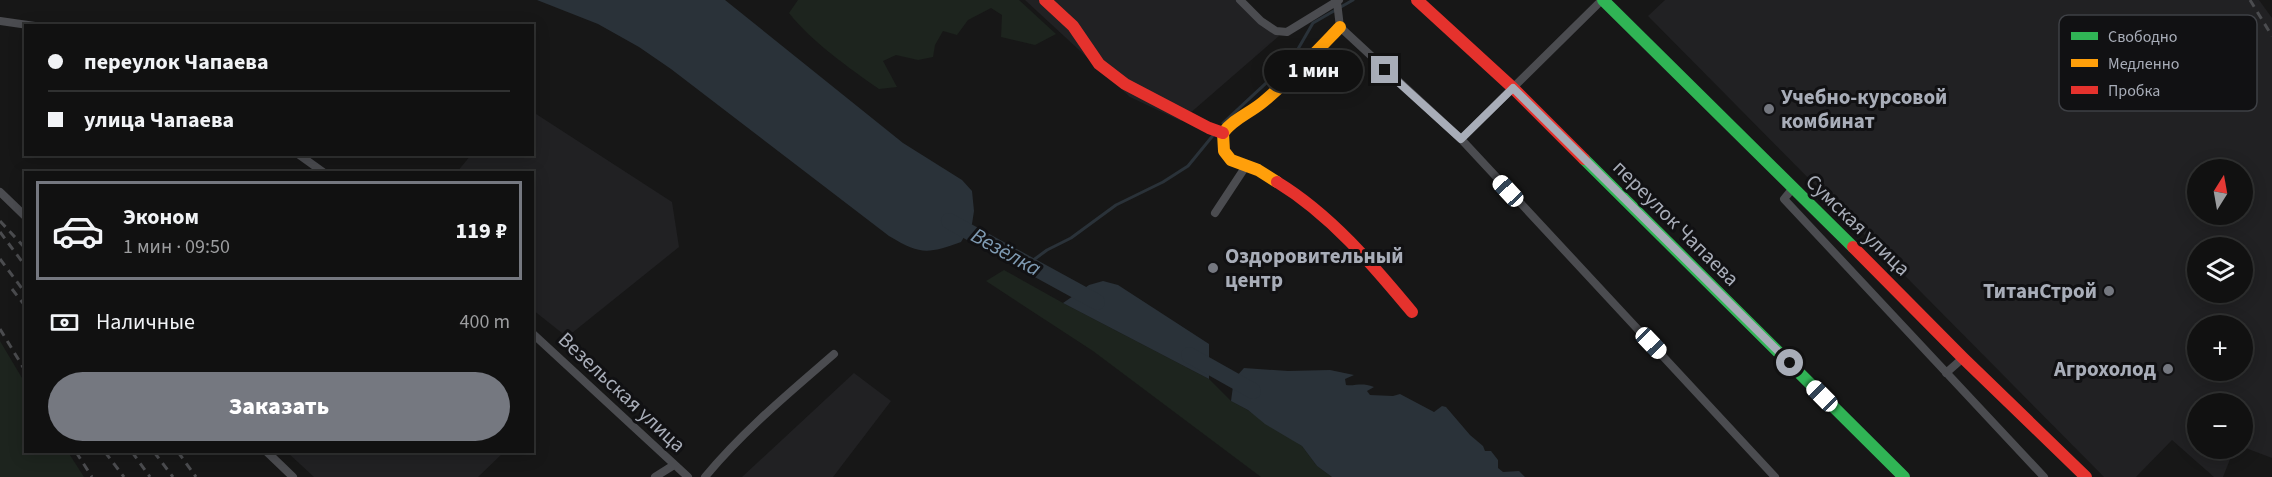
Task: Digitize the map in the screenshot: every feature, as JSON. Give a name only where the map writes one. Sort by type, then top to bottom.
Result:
[{"type":"street","points":[[1046,0],[1073,26],[1099,64],[1125,84],[1223,133]]},
{"type":"street","points":[[1240,0],[1276,31],[1287,32],[1338,1],[1340,27],[1461,139],[1775,477]]},
{"type":"street","name":"переулок Чапаева","points":[[1417,0],[1513,88],[1904,477]]},
{"type":"street","points":[[1461,139],[1603,0]]},
{"type":"street","name":"Сумская улица","points":[[1603,0],[2086,477]]},
{"type":"street","points":[[0,21],[24,24]]},
{"type":"street","points":[[1340,27],[1290,79],[1256,108],[1229,125],[1223,133],[1224,151],[1231,160],[1258,170],[1294,192],[1360,251],[1412,312]]},
{"type":"street","points":[[301,156],[321,171]]},
{"type":"street","points":[[1215,213],[1246,166]]},
{"type":"street","points":[[1793,188],[1784,199],[2044,477]]},
{"type":"street","points":[[0,192],[24,215]]},
{"type":"street","name":"Везельская улица","points":[[534,335],[688,477]]},
{"type":"street","points":[[705,477],[720,459],[780,401],[834,354]]},
{"type":"street","points":[[1946,373],[1963,358]]},
{"type":"street","points":[[268,453],[293,477]]},
{"type":"street","points":[[655,477],[674,465]]},
{"type":"shaded area","points":[[537,0],[725,0],[903,143],[962,180],[972,191],[974,211],[972,224],[961,242],[940,249],[924,251],[909,247],[889,236],[639,47],[598,24]]},
{"type":"shaded area","points":[[798,0],[1019,0],[1056,34],[1035,45],[1001,37],[1002,15],[991,8],[968,20],[957,35],[943,31],[935,45],[933,57],[918,60],[896,55],[883,61],[897,87],[879,89],[831,54],[798,24],[789,13]]},
{"type":"shaded area","points":[[1025,0],[1244,0],[1279,36],[1181,121],[1130,97]]},
{"type":"shaded area","points":[[1665,0],[2259,0],[2272,18],[2272,458],[2253,451],[2253,393],[2187,393],[2187,453],[2172,440],[2136,477],[2104,477],[1648,16]]},
{"type":"shaded area","points":[[534,113],[672,202],[679,247],[567,337],[534,311],[534,171],[458,171],[470,156],[534,156]]},
{"type":"shaded area","points":[[1004,270],[1209,379],[1231,401],[1302,446],[1317,466],[1332,477],[1261,477],[1093,351],[986,281]]},
{"type":"shaded area","points":[[1103,281],[1118,285],[1209,344],[1209,379],[1063,303],[1089,285]]},
{"type":"shaded area","points":[[0,341],[24,381],[24,453],[69,453],[84,477],[0,477]]},
{"type":"shaded area","points":[[1244,368],[1288,371],[1330,370],[1354,375],[1345,379],[1346,385],[1362,384],[1374,387],[1367,391],[1370,395],[1400,394],[1434,412],[1442,406],[1446,407],[1470,435],[1483,446],[1485,451],[1491,451],[1498,460],[1498,468],[1503,472],[1519,471],[1525,477],[1332,477],[1317,466],[1302,446],[1231,401],[1234,379]]},
{"type":"shaded area","points":[[854,373],[891,401],[833,477],[742,477]]},
{"type":"shaded area","points":[[288,453],[503,453],[478,477],[314,477]]},
{"type":"shaded area","points":[[2194,459],[2230,459],[2223,477],[2214,477]]},
{"type":"waterway","points":[[1223,123],[1277,73],[1298,49],[1313,23],[1353,0]]},
{"type":"waterway","points":[[1028,264],[1047,250],[1071,238],[1116,205],[1163,182],[1188,166],[1215,133]]},
{"type":"waterway","name":"Везёлка","points":[[949,221],[1097,302]]},
{"type":"waterway","name":"Везёлка","points":[[1189,355],[1253,391]]},
{"type":"railway","points":[[2250,0],[2272,36]]},
{"type":"railway","points":[[0,221],[24,247]]},
{"type":"railway","points":[[0,232],[24,264]]},
{"type":"railway","points":[[0,259],[24,291]]},
{"type":"railway","points":[[12,289],[24,304]]},
{"type":"railway","points":[[0,329],[24,369]]},
{"type":"railway","points":[[77,453],[92,477]]},
{"type":"railway","points":[[106,453],[124,477]]},
{"type":"railway","points":[[133,453],[150,477]]},
{"type":"railway","points":[[155,453],[173,477]]},
{"type":"railway","points":[[179,453],[196,477]]},
{"type":"traffic: fast","points":[[1603,0],[1853,247]]},
{"type":"traffic: fast","points":[[1584,159],[1904,477]]},
{"type":"traffic: slow","points":[[1277,182],[1258,170],[1231,160],[1224,151],[1223,133],[1303,66],[1340,27]]},
{"type":"traffic: jam","points":[[1045,0],[1073,26],[1099,64],[1125,84],[1223,133]]},
{"type":"traffic: jam","points":[[1417,0],[1513,88],[1584,159]]},
{"type":"traffic: jam","points":[[1277,182],[1315,209],[1350,241],[1412,312]]},
{"type":"traffic: jam","points":[[1853,247],[2086,477]]},
{"type":"place","name":"Учебно-курсовой комбинат","points":[[1769,109]]},
{"type":"place","name":"Оздоровительный центр","points":[[1213,268]]},
{"type":"place","name":"ТитанСтрой","points":[[2109,291]]},
{"type":"place","name":"Агрохолод","points":[[2168,369]]},
{"type":"route","points":[[1385,70],[1461,139],[1513,88],[1790,363]]}]
